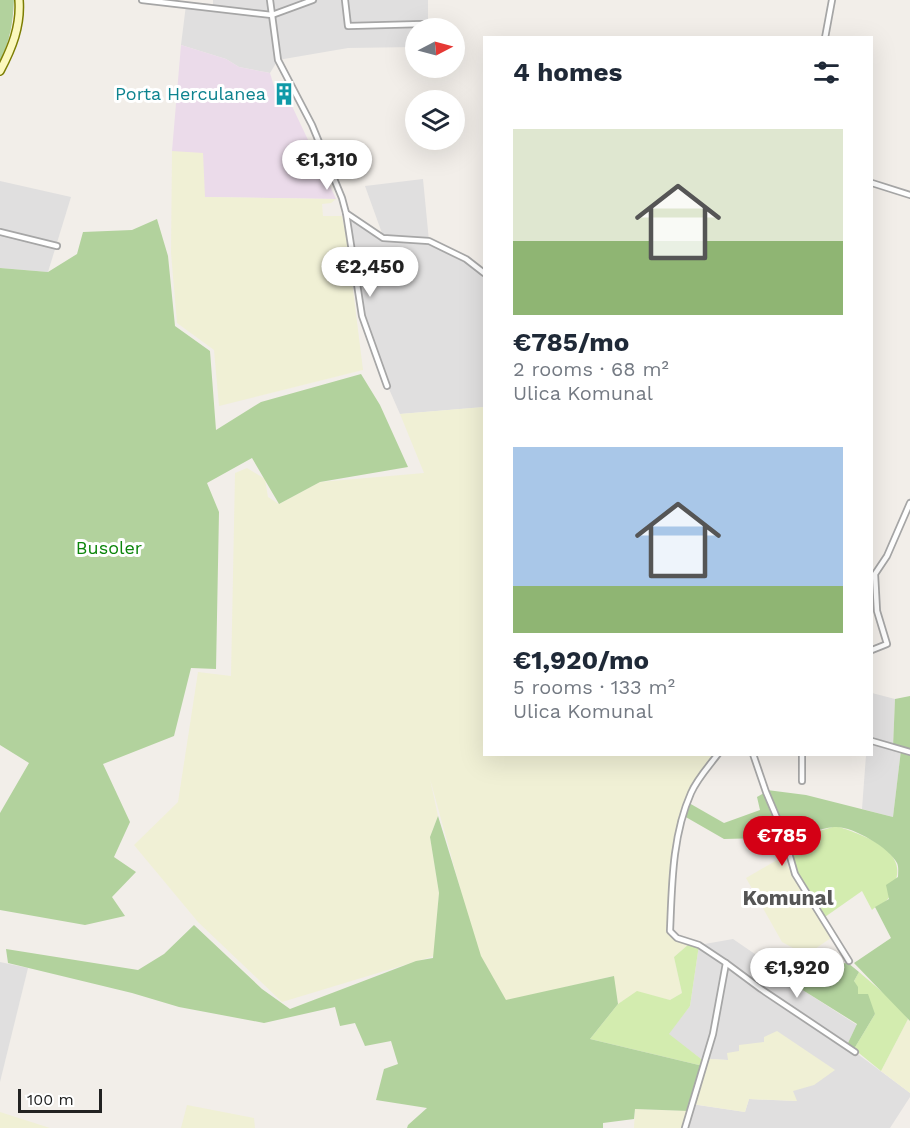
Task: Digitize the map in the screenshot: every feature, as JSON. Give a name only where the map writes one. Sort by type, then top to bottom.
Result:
[{"type":"main road","points":[[0,71],[14,42],[20,11],[19,0]]},
{"type":"street","points":[[142,0],[272,15],[311,0]]},
{"type":"street","points":[[270,0],[278,60],[312,125],[342,198],[362,316],[387,386]]},
{"type":"street","points":[[345,0],[348,26],[405,24]]},
{"type":"street","points":[[825,36],[832,0]]},
{"type":"street","points":[[873,183],[910,195]]},
{"type":"street","points":[[346,213],[383,238],[429,241],[466,259],[483,272]]},
{"type":"street","points":[[0,232],[57,246]]},
{"type":"street","points":[[873,650],[887,644],[877,611],[875,574],[887,556],[910,503]]},
{"type":"street","points":[[873,741],[910,752]]},
{"type":"street","points":[[717,756],[692,791],[680,827],[673,878],[670,931],[678,938],[699,945],[855,1052]]},
{"type":"street","points":[[754,756],[783,832],[795,874],[849,961]]},
{"type":"street","points":[[802,756],[802,781]]},
{"type":"street","points":[[685,1128],[713,1034],[726,963]]},
{"type":"shaded area","points":[[213,0],[428,0],[428,18],[405,18],[405,47],[348,48],[278,60],[270,73],[239,67],[226,59],[181,45],[186,5],[213,8]]},
{"type":"shaded area","points":[[181,45],[226,59],[239,67],[270,73],[279,103],[291,104],[336,199],[204,197],[172,151]]},
{"type":"shaded area","points":[[423,179],[429,241],[466,259],[483,273],[483,407],[400,414],[375,357],[362,316],[346,213],[383,236],[365,186]]},
{"type":"shaded area","points":[[0,181],[71,197],[48,272],[0,268]]},
{"type":"shaded area","points":[[873,693],[895,699],[893,747],[901,750],[893,817],[862,809],[866,756],[873,756]]},
{"type":"shaded area","points":[[733,939],[765,961],[814,965],[801,989],[857,1025],[848,1043],[855,1052],[910,1093],[910,1097],[890,1128],[682,1128],[691,1104],[745,1112],[749,1099],[796,1101],[764,1042],[740,1051],[728,1060],[709,1059],[705,1062],[668,1034],[690,1006],[699,945]]},
{"type":"shaded area","points":[[0,962],[28,968],[0,1082]]},
{"type":"green space","points":[[0,0],[14,0],[10,31],[0,61]]},
{"type":"green space","points":[[172,151],[203,153],[205,197],[336,199],[331,203],[322,204],[323,216],[342,216],[363,370],[219,406],[214,350],[177,323],[171,253]]},
{"type":"green space","name":"Busoler","points":[[157,219],[168,256],[175,326],[210,351],[216,430],[261,402],[361,374],[380,405],[408,467],[320,482],[279,504],[252,458],[207,483],[219,512],[216,669],[191,668],[174,736],[103,764],[130,822],[114,857],[136,872],[112,897],[125,916],[85,925],[0,910],[0,813],[29,763],[0,745],[0,268],[48,272],[77,254],[83,232],[132,230]]},
{"type":"green space","points":[[483,407],[483,756],[717,756],[692,791],[684,816],[673,873],[670,930],[689,944],[674,957],[682,993],[670,1000],[637,992],[618,1004],[613,976],[506,1001],[477,950],[430,779],[438,816],[430,837],[439,893],[434,956],[282,1002],[198,922],[134,845],[178,802],[198,672],[231,676],[235,473],[247,468],[265,479],[268,497],[279,504],[320,482],[424,473],[400,414]]},
{"type":"green space","points":[[910,696],[910,1021],[854,963],[891,938],[875,907],[889,899],[886,885],[898,877],[897,863],[878,844],[841,827],[823,829],[790,842],[767,790],[806,795],[893,817],[901,750],[893,747],[895,699]]},
{"type":"green space","points":[[766,792],[783,832],[768,838],[724,839],[684,816],[689,803],[724,823],[760,810],[757,797]]},
{"type":"green space","points":[[438,816],[481,956],[506,1000],[614,976],[618,1004],[590,1039],[703,1066],[689,1111],[635,1109],[634,1119],[603,1123],[603,1128],[407,1128],[427,1108],[376,1100],[384,1069],[398,1064],[391,1041],[365,1046],[355,1023],[340,1026],[335,1007],[264,1023],[179,1007],[132,993],[8,963],[6,949],[138,970],[164,954],[194,925],[262,989],[290,1009],[416,961],[433,958],[439,893],[430,837]]},
{"type":"green space","points":[[836,826],[880,845],[895,861],[897,871],[891,894],[884,903],[872,910],[862,891],[822,919],[795,874],[783,832],[785,831],[790,842]]},
{"type":"green space","points":[[782,857],[831,938],[806,955],[782,942],[746,878]]},
{"type":"green space","points":[[689,944],[699,945],[690,1006],[669,1034],[705,1062],[703,1066],[590,1039],[618,1004],[637,991],[670,1000],[682,993],[674,957]]},
{"type":"green space","points":[[848,963],[859,972],[854,981],[858,987],[858,994],[868,994],[875,1014],[854,1049],[848,1043],[857,1024],[801,989],[814,965]]},
{"type":"green space","points":[[859,972],[894,1002],[908,1019],[881,1071],[854,1049],[875,1014],[858,994],[854,981]]},
{"type":"green space","points":[[908,1019],[910,1021],[910,1093],[881,1071]]},
{"type":"green space","points":[[777,1031],[835,1070],[814,1085],[793,1091],[797,1101],[749,1099],[745,1112],[692,1104],[705,1062],[709,1059],[728,1060],[727,1053],[739,1051],[739,1045],[764,1042],[764,1037]]},
{"type":"green space","points":[[187,1105],[254,1118],[255,1128],[181,1128]]},
{"type":"green space","points":[[635,1109],[687,1111],[682,1128],[634,1128]]},
{"type":"green space","points":[[0,1112],[50,1128],[0,1128]]},
{"type":"place","name":"Porta Herculanea","points":[[284,94]]},
{"type":"district","name":"Komunal","points":[[788,898]]}]
